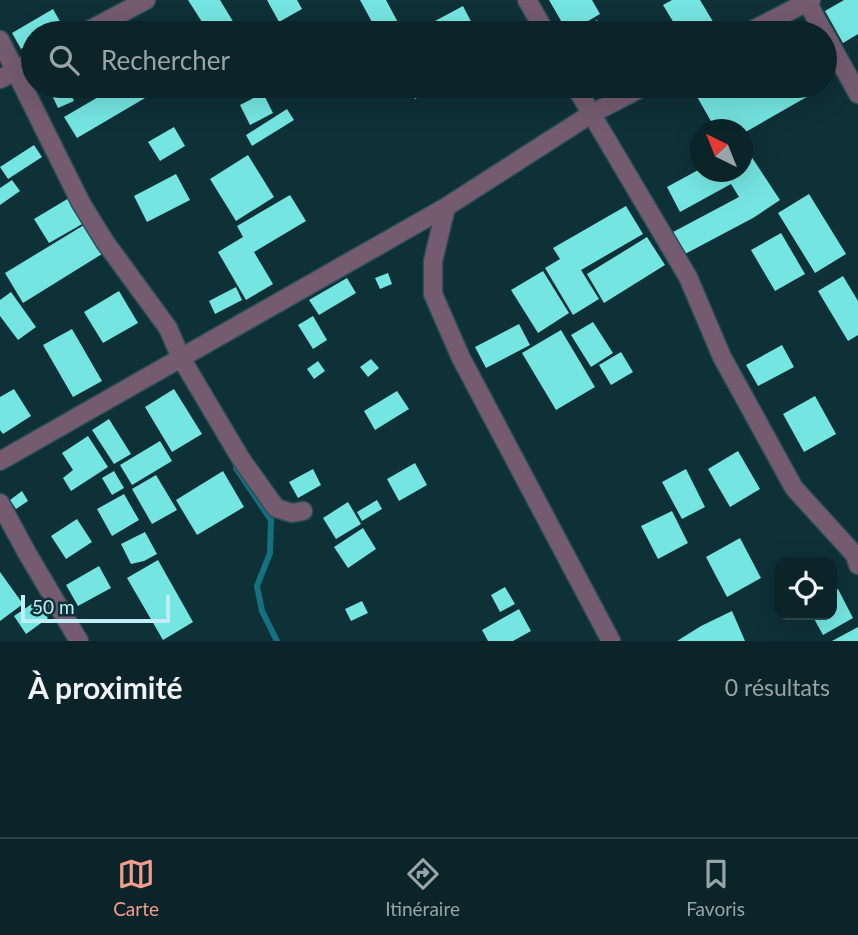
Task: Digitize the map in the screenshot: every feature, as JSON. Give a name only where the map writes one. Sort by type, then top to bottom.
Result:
[{"type":"street","points":[[107,21],[146,0]]},
{"type":"street","points":[[527,0],[539,21]]},
{"type":"street","points":[[770,21],[808,1],[818,21]]},
{"type":"street","points":[[0,40],[7,75],[105,242],[168,328],[181,358],[241,459],[276,508],[292,513],[303,510]]},
{"type":"street","points":[[837,56],[858,94]]},
{"type":"street","points":[[582,98],[688,277],[722,357],[794,488],[855,555],[858,565]]},
{"type":"street","points":[[0,461],[446,207],[591,114],[622,98]]},
{"type":"street","points":[[446,207],[433,261],[433,294],[461,358],[611,641]]},
{"type":"street","points":[[0,503],[79,641]]},
{"type":"building","points":[[188,0],[220,0],[233,21],[201,21]]},
{"type":"building","points":[[267,0],[297,0],[302,9],[278,21]]},
{"type":"building","points":[[360,0],[386,0],[397,21],[371,21]]},
{"type":"building","points":[[549,0],[592,0],[600,14],[588,21],[561,21]]},
{"type":"building","points":[[672,0],[700,0],[713,21],[673,21],[663,5]]},
{"type":"building","points":[[844,0],[858,0],[858,34],[843,43],[837,32],[837,21],[831,21],[825,11]]},
{"type":"building","points":[[463,6],[471,21],[435,21]]},
{"type":"building","points":[[53,9],[60,21],[32,21]]},
{"type":"building","points":[[21,28],[21,49],[12,33]]},
{"type":"building","points":[[53,98],[73,98],[74,101],[58,108]]},
{"type":"building","points":[[96,98],[145,98],[77,138],[64,117]]},
{"type":"building","points":[[253,98],[266,98],[273,113],[250,125],[240,105]]},
{"type":"building","points":[[698,98],[805,98],[753,128],[753,119],[710,119]]},
{"type":"building","points":[[287,109],[294,120],[252,146],[246,135]]},
{"type":"building","points":[[174,127],[185,146],[160,161],[148,142]]},
{"type":"building","points":[[34,145],[42,157],[8,179],[0,167]]},
{"type":"building","points":[[248,155],[274,197],[236,221],[210,179]]},
{"type":"building","points":[[753,159],[780,200],[753,218],[685,254],[673,232],[739,197],[731,184],[680,212],[667,187],[690,174],[690,182],[753,182]]},
{"type":"building","points":[[176,174],[190,200],[147,222],[134,196]]},
{"type":"building","points":[[12,180],[20,191],[0,205],[0,188]]},
{"type":"building","points":[[809,194],[846,254],[815,273],[778,213]]},
{"type":"building","points":[[290,195],[306,221],[254,252],[273,284],[246,300],[218,252],[243,237],[237,226]]},
{"type":"building","points":[[69,198],[84,223],[49,243],[34,219]]},
{"type":"building","points":[[626,206],[643,234],[581,270],[599,299],[573,315],[545,268],[560,259],[553,248]]},
{"type":"building","points":[[84,225],[102,254],[23,303],[5,273]]},
{"type":"building","points":[[781,233],[805,274],[775,291],[751,250]]},
{"type":"building","points":[[647,237],[665,265],[604,303],[587,274]]},
{"type":"building","points":[[543,271],[569,313],[538,333],[511,290]]},
{"type":"building","points":[[388,273],[392,284],[380,289],[375,278]]},
{"type":"building","points":[[843,276],[858,301],[858,335],[848,341],[818,291]]},
{"type":"building","points":[[347,278],[356,293],[319,315],[309,300]]},
{"type":"building","points":[[236,287],[242,300],[215,314],[209,301]]},
{"type":"building","points":[[119,291],[138,323],[103,343],[84,312]]},
{"type":"building","points":[[11,292],[36,327],[18,340],[0,316],[0,300]]},
{"type":"building","points":[[313,316],[327,340],[313,349],[298,325]]},
{"type":"building","points":[[593,322],[613,353],[591,367],[571,335]]},
{"type":"building","points":[[519,324],[530,345],[486,368],[475,347]]},
{"type":"building","points":[[72,329],[102,381],[73,397],[43,345]]},
{"type":"building","points":[[561,330],[595,387],[556,410],[522,353]]},
{"type":"building","points":[[782,345],[794,367],[758,386],[746,365]]},
{"type":"building","points":[[621,352],[633,372],[611,385],[599,365]]},
{"type":"building","points":[[371,359],[379,368],[368,377],[360,367]]},
{"type":"building","points":[[318,361],[325,371],[314,379],[307,369]]},
{"type":"building","points":[[14,389],[31,416],[3,434],[0,430],[0,397]]},
{"type":"building","points":[[174,389],[202,434],[172,452],[145,407]]},
{"type":"building","points":[[397,391],[409,409],[375,430],[364,411]]},
{"type":"building","points":[[815,396],[836,434],[804,452],[783,414]]},
{"type":"building","points":[[109,419],[131,454],[114,464],[92,430]]},
{"type":"building","points":[[88,436],[108,467],[71,491],[63,478],[73,470],[62,453]]},
{"type":"building","points":[[160,441],[172,461],[132,485],[120,465]]},
{"type":"building","points":[[738,451],[760,489],[730,507],[708,469]]},
{"type":"building","points":[[415,463],[427,485],[399,501],[387,479]]},
{"type":"building","points":[[313,469],[321,485],[298,498],[289,482]]},
{"type":"building","points":[[686,469],[705,507],[682,519],[662,482]]},
{"type":"building","points":[[114,471],[124,488],[112,495],[102,478]]},
{"type":"building","points":[[223,471],[244,507],[197,535],[176,500]]},
{"type":"building","points":[[156,475],[177,510],[152,524],[132,489]]},
{"type":"building","points":[[22,491],[28,501],[16,509],[10,500]]},
{"type":"building","points":[[124,494],[139,520],[112,536],[97,509]]},
{"type":"building","points":[[377,500],[382,509],[362,521],[357,512]]},
{"type":"building","points":[[348,502],[361,524],[336,539],[323,518]]},
{"type":"building","points":[[672,511],[688,543],[658,559],[641,526]]},
{"type":"building","points":[[77,519],[92,542],[66,559],[51,536]]},
{"type":"building","points":[[363,528],[376,549],[348,568],[334,547]]},
{"type":"building","points":[[145,532],[157,554],[131,564],[121,544]]},
{"type":"building","points":[[740,538],[761,578],[727,597],[706,557]]},
{"type":"building","points":[[158,560],[193,622],[163,640],[127,578]]},
{"type":"building","points":[[99,566],[111,588],[78,606],[66,585]]},
{"type":"building","points":[[0,572],[23,604],[0,621]]},
{"type":"building","points":[[505,587],[515,604],[500,612],[491,595]]},
{"type":"building","points":[[837,590],[853,618],[823,635],[815,620],[837,620]]},
{"type":"building","points":[[36,601],[48,618],[26,634],[14,616]]},
{"type":"building","points":[[362,601],[368,613],[351,621],[345,609]]},
{"type":"building","points":[[519,609],[531,631],[513,641],[488,641],[482,630]]},
{"type":"building","points":[[732,611],[745,641],[677,641],[701,626]]},
{"type":"building","points":[[858,627],[858,641],[832,641]]},
{"type":"waterway","points":[[236,468],[271,520],[270,553],[257,586],[262,611],[277,641]]}]
